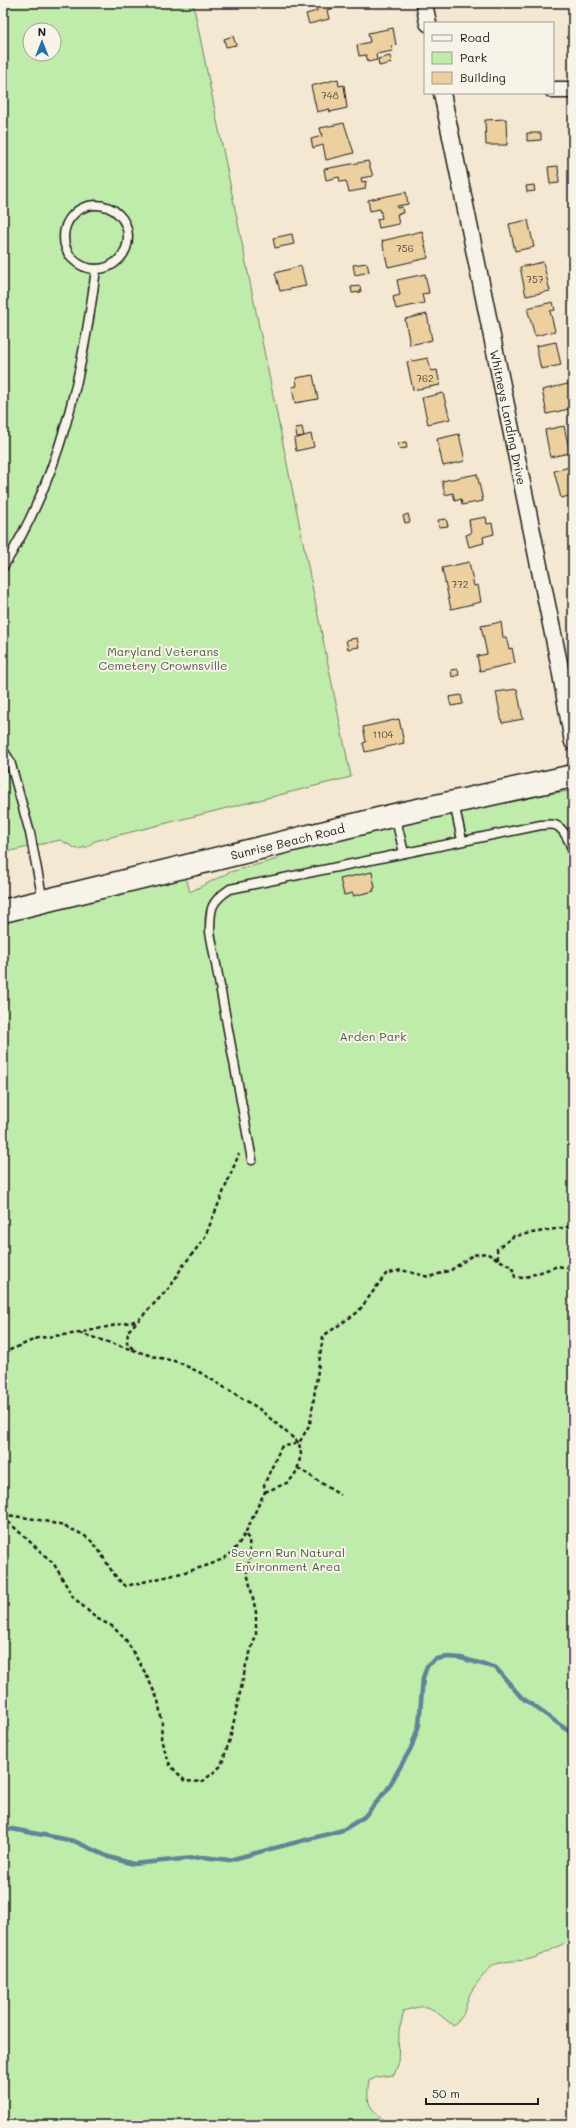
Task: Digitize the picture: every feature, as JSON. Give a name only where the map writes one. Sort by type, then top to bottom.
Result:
[{"type":"street","points":[[424,3],[428,22]]},
{"type":"street","points":[[554,90],[573,90]]},
{"type":"street","name":"Whitneys Landing Drive","points":[[442,94],[559,663],[573,742]]},
{"type":"street","name":"Sunrise Beach Road","points":[[3,911],[395,815],[573,776]]},
{"type":"lane","points":[[96,205],[108,208],[118,214],[126,225],[128,237],[126,250],[119,260],[108,267],[96,269],[84,267],[73,260],[66,250],[64,237],[66,225],[73,215],[84,208],[96,205]]},
{"type":"lane","points":[[3,567],[21,538],[48,480],[53,465],[69,413],[85,348],[96,269]]},
{"type":"lane","points":[[3,750],[10,761],[30,833],[43,902]]},
{"type":"lane","points":[[454,803],[462,840]]},
{"type":"lane","points":[[395,815],[404,853]]},
{"type":"lane","points":[[252,1160],[210,932],[210,915],[217,898],[230,889],[514,829],[555,825],[563,831],[572,847],[573,852]]},
{"type":"path","points":[[132,1349],[127,1343],[128,1331],[135,1321],[161,1299],[171,1286],[182,1267],[204,1239],[247,1135]]},
{"type":"path","points":[[498,1259],[497,1249],[514,1236],[573,1226]]},
{"type":"path","points":[[3,1516],[31,1517],[58,1524],[82,1536],[94,1544],[116,1578],[126,1586],[214,1563],[231,1554],[244,1533],[265,1492],[264,1485],[282,1447],[299,1443],[310,1424],[323,1336],[358,1312],[386,1274],[401,1270],[429,1277],[451,1270],[473,1255],[486,1253],[512,1267],[515,1277],[523,1278],[558,1266],[573,1269]]},
{"type":"path","points":[[3,1353],[38,1338],[79,1333],[135,1321]]},
{"type":"path","points":[[79,1333],[152,1356],[178,1362],[201,1373],[258,1408],[299,1443],[301,1454],[298,1468],[289,1482],[265,1492]]},
{"type":"path","points":[[298,1468],[340,1495]]},
{"type":"path","points":[[3,1516],[54,1564],[73,1597],[96,1618],[112,1626],[126,1640],[146,1674],[158,1700],[162,1722],[161,1740],[170,1765],[185,1781],[202,1782],[221,1766],[230,1739],[246,1666],[256,1634],[256,1612],[247,1572],[250,1555],[249,1539],[244,1533]]},
{"type":"green space","name":"Maryland Veterans Cemetery Crownsville","points":[[3,3],[193,3],[351,777],[95,841],[87,847],[77,849],[60,840],[6,852],[3,857]]},
{"type":"green space","name":"Severn Run Natural Environment Area","points":[[573,791],[573,1940],[544,1954],[526,1960],[506,1962],[492,1966],[470,1994],[463,2014],[453,2025],[435,2011],[426,2007],[404,2011],[399,2031],[398,2065],[394,2075],[377,2077],[369,2081],[369,2102],[378,2115],[389,2125],[3,2125],[3,915],[185,873],[190,892],[230,872],[278,859],[278,851],[552,793]]},
{"type":"building","points":[[315,3],[335,3],[334,8],[327,10],[329,19],[309,24],[306,14],[317,11]]},
{"type":"building","points":[[393,28],[396,45],[391,46],[393,51],[376,54],[377,60],[368,62],[366,55],[359,56],[357,45],[370,42],[368,33]]},
{"type":"building","points":[[233,36],[236,45],[226,47],[224,39]]},
{"type":"building","points":[[390,56],[392,63],[379,66],[378,59]]},
{"type":"building","points":[[338,79],[339,86],[344,85],[347,108],[330,112],[329,109],[317,112],[311,86]]},
{"type":"building","points":[[506,119],[507,145],[486,145],[485,120]]},
{"type":"building","points":[[344,123],[354,153],[326,160],[323,145],[313,148],[311,139],[322,136],[320,128]]},
{"type":"building","points":[[527,133],[541,133],[541,140],[527,141]]},
{"type":"building","points":[[368,161],[373,176],[361,178],[362,182],[366,181],[365,189],[349,192],[346,181],[340,182],[339,177],[326,180],[324,169]]},
{"type":"building","points":[[558,166],[559,183],[550,184],[548,167]]},
{"type":"building","points":[[534,185],[535,191],[527,192],[526,186]]},
{"type":"building","points":[[406,192],[408,204],[397,206],[397,208],[402,207],[403,213],[397,214],[399,224],[379,228],[377,219],[382,218],[380,209],[370,211],[368,200]]},
{"type":"building","points":[[528,220],[534,247],[515,251],[509,224]]},
{"type":"building","points":[[422,231],[428,258],[388,267],[382,241]]},
{"type":"building","points":[[292,234],[294,244],[275,248],[273,238]]},
{"type":"building","points":[[543,262],[550,291],[526,296],[520,267]]},
{"type":"building","points":[[367,263],[369,272],[355,275],[353,265]]},
{"type":"building","points":[[301,266],[306,286],[280,291],[275,273]]},
{"type":"building","points":[[425,274],[429,293],[422,294],[424,303],[396,309],[393,297],[400,295],[397,280]]},
{"type":"building","points":[[360,286],[361,292],[352,293],[351,287]]},
{"type":"building","points":[[553,302],[555,310],[550,311],[555,331],[535,336],[527,308]]},
{"type":"building","points":[[427,314],[432,340],[410,345],[405,319]]},
{"type":"building","points":[[556,342],[561,365],[541,369],[536,346]]},
{"type":"building","points":[[428,358],[431,371],[437,370],[440,385],[413,390],[407,362]]},
{"type":"building","points":[[313,375],[318,399],[295,403],[292,387],[297,386],[296,378]]},
{"type":"building","points":[[572,383],[573,408],[547,414],[542,390]]},
{"type":"building","points":[[443,393],[450,419],[428,424],[422,398]]},
{"type":"building","points":[[564,426],[570,453],[550,457],[545,430]]},
{"type":"building","points":[[302,427],[304,436],[297,437],[295,428]]},
{"type":"building","points":[[311,434],[314,447],[296,451],[294,439]]},
{"type":"building","points":[[459,434],[465,461],[443,466],[437,439]]},
{"type":"building","points":[[406,442],[407,448],[399,449],[398,443]]},
{"type":"building","points":[[573,466],[573,495],[561,498],[554,471]]},
{"type":"building","points":[[477,474],[483,501],[462,505],[461,499],[455,501],[453,493],[445,495],[442,481]]},
{"type":"building","points":[[408,514],[410,522],[405,523],[403,516]]},
{"type":"building","points":[[486,517],[487,524],[492,523],[494,534],[483,537],[484,543],[469,547],[466,535],[471,533],[469,520]]},
{"type":"building","points":[[446,519],[448,526],[439,527],[438,520]]},
{"type":"building","points":[[469,562],[474,586],[478,585],[481,602],[451,609],[442,568]]},
{"type":"building","points":[[501,622],[503,637],[506,637],[509,649],[512,648],[515,663],[480,671],[477,656],[487,654],[481,626]]},
{"type":"building","points":[[357,638],[359,647],[348,649],[346,640]]},
{"type":"building","points":[[458,669],[459,675],[452,677],[451,670]]},
{"type":"building","points":[[517,689],[523,719],[502,723],[496,692]]},
{"type":"building","points":[[461,695],[463,704],[451,706],[449,697]]},
{"type":"building","points":[[399,719],[404,743],[365,752],[363,743],[366,742],[363,727]]},
{"type":"building","points":[[372,872],[375,888],[373,889],[374,891],[353,896],[353,893],[344,895],[340,879]]},
{"type":"waterway","points":[[3,1831],[12,1829],[74,1841],[109,1857],[133,1864],[203,1857],[229,1860],[343,1830],[364,1817],[387,1790],[411,1748],[419,1725],[423,1678],[427,1666],[436,1659],[448,1657],[461,1658],[496,1668],[521,1697],[573,1734]]},
{"type":"park label","name":"Arden Park","points":[[373,1036]]}]
